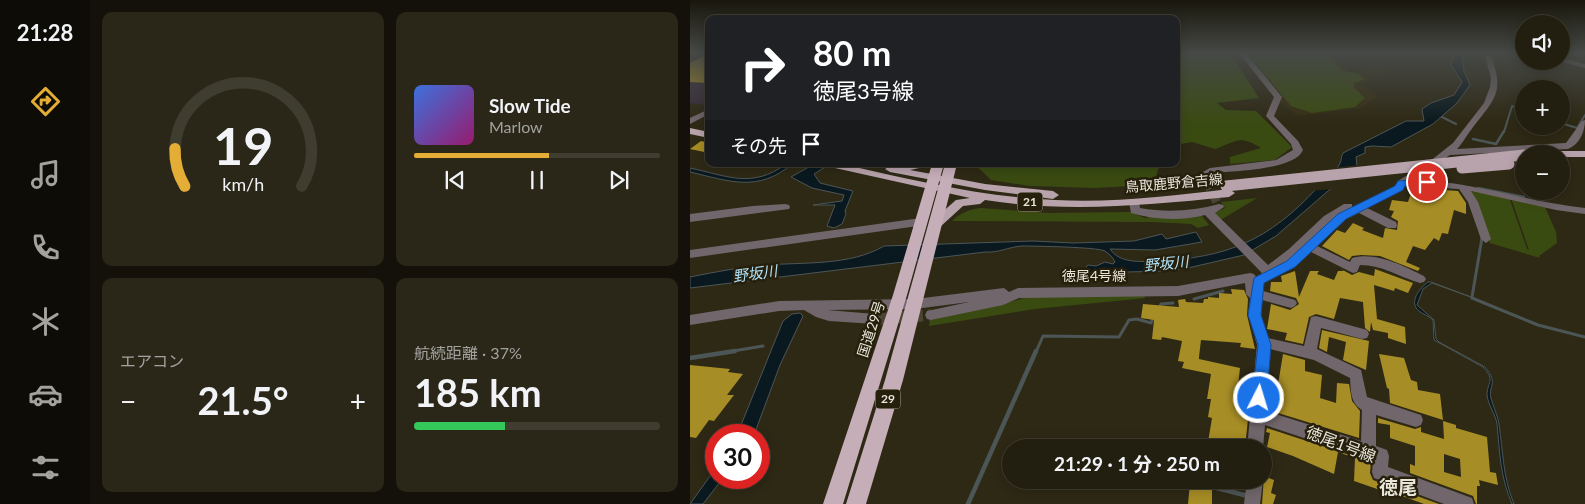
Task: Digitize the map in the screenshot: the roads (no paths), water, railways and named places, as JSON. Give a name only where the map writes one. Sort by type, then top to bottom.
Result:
[{"type":"highway","name":"国道29号","points":[[856,504],[908,299],[920,225],[937,167]]},
{"type":"highway","name":"国道29号","points":[[833,504],[936,226],[950,167]]},
{"type":"main road","points":[[690,122],[705,127]]},
{"type":"main road","points":[[690,131],[705,134]]},
{"type":"main road","name":"鳥取鹿野倉吉線","points":[[849,167],[932,182],[1005,200],[1062,204],[1134,202],[1515,154]]},
{"type":"main road","points":[[1570,154],[1585,154]]},
{"type":"main road","points":[[1570,162],[1585,162]]},
{"type":"main road","name":"鳥取鹿野倉吉線","points":[[946,185],[1075,196],[1130,195],[1228,189],[1515,164]]},
{"type":"main road","name":"鳥取鹿野倉吉線","points":[[881,167],[932,182]]},
{"type":"main road","points":[[890,169],[904,167]]},
{"type":"main road","points":[[936,226],[952,208],[966,200],[1005,200]]},
{"type":"street","points":[[1207,181],[1208,172],[1213,170],[1278,163],[1297,153],[1298,150],[1295,143],[1270,116],[1278,97],[1261,77]]},
{"type":"street","points":[[1255,315],[1258,281],[1291,264],[1342,217],[1399,188],[1401,183],[1447,152],[1464,136],[1465,131],[1490,103],[1495,80],[1494,77]]},
{"type":"street","points":[[690,122],[705,113]]},
{"type":"street","points":[[1569,145],[1585,122]]},
{"type":"street","points":[[1447,152],[1515,152]]},
{"type":"street","points":[[1401,183],[1427,182],[1564,209],[1585,211]]},
{"type":"street","name":"徳尾4号線","points":[[931,315],[1003,300],[1018,293],[1178,291],[1250,277],[1283,260],[1336,212],[1401,183]]},
{"type":"street","points":[[1464,189],[1473,202],[1486,239]]},
{"type":"street","points":[[1134,202],[1135,211],[1145,213],[1209,212],[1219,207]]},
{"type":"street","points":[[690,218],[752,209],[785,207]]},
{"type":"street","points":[[1358,208],[1392,225]]},
{"type":"street","points":[[1209,212],[1265,270]]},
{"type":"street","points":[[690,254],[920,225]]},
{"type":"street","points":[[1310,247],[1353,269],[1356,261],[1367,260],[1388,265],[1420,279]]},
{"type":"street","points":[[1250,277],[1255,315],[1263,342],[1256,439]]},
{"type":"street","points":[[690,320],[779,306],[1018,293]]},
{"type":"street","points":[[1257,294],[1291,303]]},
{"type":"street","points":[[806,304],[812,310],[841,316],[875,319]]},
{"type":"street","points":[[1309,353],[1316,321],[1362,334]]},
{"type":"street","points":[[1263,342],[1309,353],[1356,374],[1360,401],[1369,406],[1416,420]]},
{"type":"street","points":[[1368,452],[1369,406]]},
{"type":"street","name":"徳尾1号線","points":[[1258,416],[1381,456],[1380,472],[1466,504]]},
{"type":"street","points":[[1252,504],[1253,489]]},
{"type":"water","name":"野坂川","points":[[1458,77],[1466,77],[1470,85],[1457,103],[1433,124],[1391,147],[1365,147],[1365,153],[1356,157],[1357,166],[1276,236],[1244,255],[1188,268],[1165,271],[1088,273],[1086,267],[1088,265],[1096,266],[1105,262],[1113,264],[1115,262],[1108,253],[1100,250],[1022,246],[995,252],[690,288],[690,277],[757,266],[842,260],[857,257],[884,246],[1033,241],[1073,243],[1134,241],[1162,234],[1166,239],[1196,232],[1202,242],[1155,250],[1110,249],[1114,254],[1124,259],[1143,262],[1204,256],[1225,251],[1263,234],[1281,221],[1333,173],[1340,163],[1343,153],[1406,121],[1424,121],[1422,109],[1431,103],[1454,95],[1462,82]]},
{"type":"water","points":[[782,167],[788,167],[767,179],[755,182],[718,179],[690,172],[690,168],[740,178],[751,178],[774,172]]},
{"type":"water","points":[[809,167],[825,167],[814,174],[820,183],[853,191],[842,224],[834,228],[827,226],[835,205],[813,205],[842,201],[844,195],[812,188],[791,177]]},
{"type":"water","points":[[1428,282],[1431,282],[1471,297],[1432,283],[1423,289],[1417,305],[1434,320],[1436,339],[1439,342],[1485,367],[1491,377],[1490,394],[1498,421],[1505,475],[1514,504],[1512,504],[1505,484],[1496,421],[1487,395],[1490,381],[1489,375],[1483,367],[1434,340],[1433,320],[1419,311],[1415,304],[1416,295]]},
{"type":"water","points":[[800,313],[803,316],[780,365],[758,424],[741,424],[783,321],[792,314]]},
{"type":"water","points":[[705,483],[705,489],[715,489],[703,504],[690,504]]},
{"type":"waterway","points":[[1504,132],[1512,106],[1515,107]]},
{"type":"waterway","points":[[1570,126],[1577,128],[1585,115]]},
{"type":"waterway","points":[[1442,117],[1456,124]]},
{"type":"waterway","points":[[1473,139],[1496,144],[1504,131]]},
{"type":"waterway","points":[[1478,188],[1515,195]]},
{"type":"waterway","points":[[1472,297],[1482,238]]},
{"type":"waterway","points":[[1194,299],[1223,291]]},
{"type":"waterway","points":[[1472,298],[1538,325],[1585,337]]},
{"type":"waterway","points":[[1159,308],[1161,304],[1173,303]]},
{"type":"waterway","points":[[1036,352],[1043,336],[1119,337],[1129,320],[1137,319],[1151,323],[1153,318]]},
{"type":"waterway","points":[[727,352],[763,346]]},
{"type":"waterway","points":[[690,358],[735,351]]},
{"type":"waterway","points":[[968,504],[1036,351]]},
{"type":"waterway","points":[[1220,489],[1248,496]]},
{"type":"tunnel","points":[[1207,181],[1219,207]]},
{"type":"tunnel","points":[[875,319],[931,315]]},
{"type":"district","name":"徳尾","points":[[1398,487]]}]
